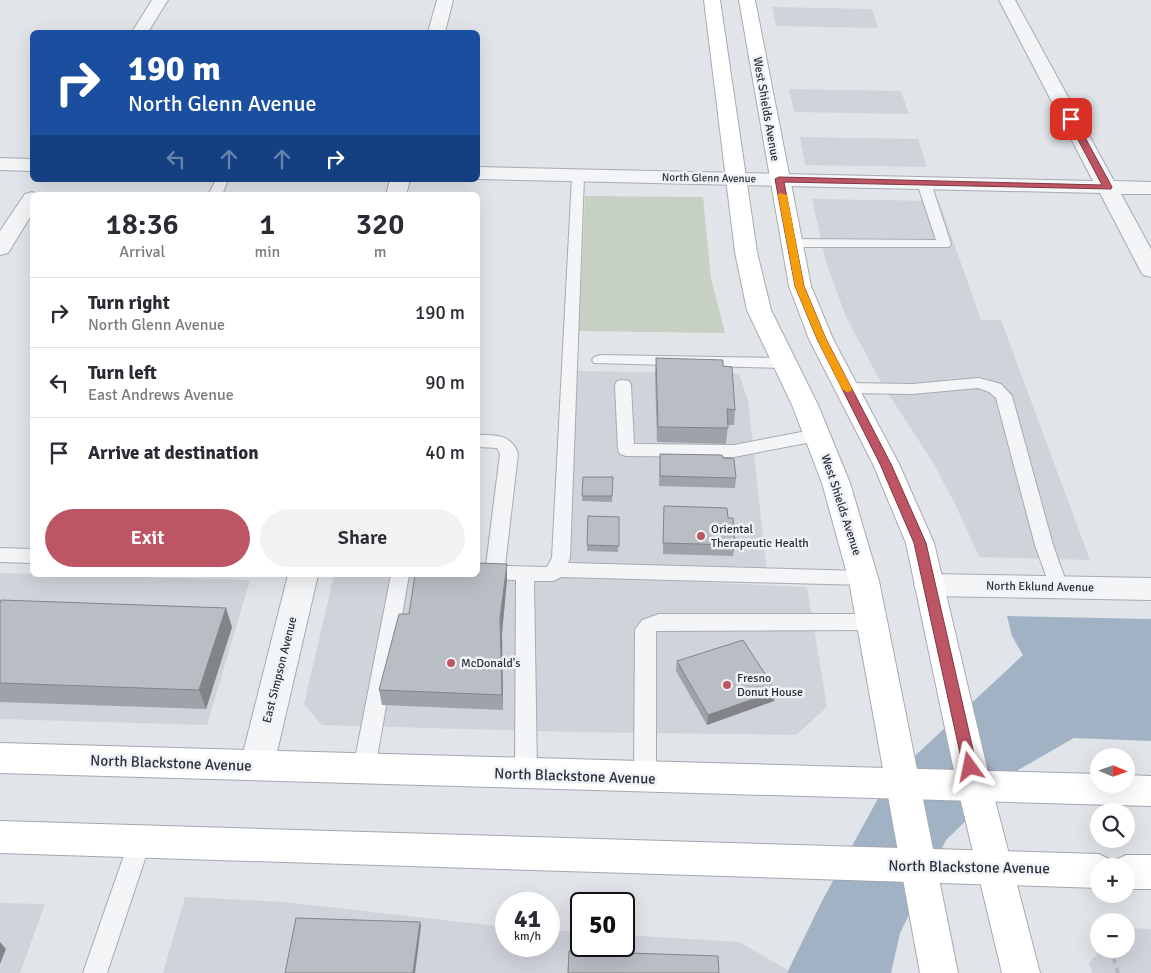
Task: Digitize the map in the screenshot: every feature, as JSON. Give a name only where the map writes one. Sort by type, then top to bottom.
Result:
[{"type":"main road","name":"West Shields Avenue","points":[[712,0],[746,252],[759,310],[818,435],[836,483],[863,578],[920,866],[939,973]]},
{"type":"main road","name":"West Shields Avenue","points":[[747,0],[800,286],[822,339],[886,464],[920,543],[974,785],[1021,973]]},
{"type":"main road","name":"North Blackstone Avenue","points":[[0,758],[645,778],[903,783],[1151,791]]},
{"type":"main road","name":"North Blackstone Avenue","points":[[0,837],[1090,871]]},
{"type":"main road","points":[[1135,872],[1151,872]]},
{"type":"street","points":[[141,30],[160,0]]},
{"type":"street","points":[[438,30],[445,0]]},
{"type":"street","points":[[1007,0],[1151,270]]},
{"type":"street","points":[[0,164],[30,165]]},
{"type":"street","name":"North Glenn Avenue","points":[[480,174],[1151,188]]},
{"type":"street","points":[[0,248],[30,201]]},
{"type":"street","name":"East Simpson Avenue","points":[[257,765],[303,577]]},
{"type":"street","name":"North Eklund Avenue","points":[[929,585],[1151,589]]},
{"type":"lane","points":[[480,441],[501,442],[507,446],[508,454],[486,572],[553,574],[561,558],[578,176]]},
{"type":"lane","points":[[792,243],[944,244],[924,183]]},
{"type":"lane","points":[[600,360],[785,363]]},
{"type":"lane","points":[[847,388],[912,388],[979,383],[995,388],[1004,396],[1044,545],[1059,587]]},
{"type":"lane","points":[[622,385],[626,450],[734,451],[818,435]]},
{"type":"lane","points":[[0,555],[30,556]]},
{"type":"lane","points":[[555,570],[863,578]]},
{"type":"lane","points":[[525,573],[526,774]]},
{"type":"lane","points":[[364,769],[400,577]]},
{"type":"lane","points":[[645,778],[645,630],[649,625],[659,622],[872,622]]},
{"type":"lane","points":[[95,973],[140,841]]},
{"type":"path","points":[[1114,958],[1118,973]]},
{"type":"shaded area","points":[[772,7],[872,9],[878,28],[776,26]]},
{"type":"shaded area","points":[[789,89],[901,91],[909,114],[794,112]]},
{"type":"shaded area","points":[[800,137],[918,139],[927,167],[805,165]]},
{"type":"shaded area","points":[[812,199],[939,201],[981,320],[1001,320],[1090,560],[979,557],[956,506],[934,464],[882,384],[846,317],[826,262]]},
{"type":"shaded area","points":[[577,371],[739,374],[748,401],[767,573],[569,569]]},
{"type":"shaded area","points":[[0,573],[30,574],[30,577],[143,577],[250,580],[207,725],[0,719]]},
{"type":"shaded area","points":[[480,576],[578,577],[807,587],[827,707],[796,735],[573,732],[322,725],[304,704],[334,577]]},
{"type":"shaded area","points":[[185,897],[284,902],[495,926],[495,957],[560,957],[560,931],[570,931],[570,957],[635,957],[635,936],[739,942],[788,970],[787,973],[163,973]]},
{"type":"shaded area","points":[[0,903],[45,904],[20,973],[0,973]]},
{"type":"shaded area","points":[[1135,928],[1151,929],[1151,973],[1092,973],[1089,963],[1094,958],[1135,958]]},
{"type":"green space","points":[[585,196],[703,197],[711,278],[725,333],[579,331]]},
{"type":"water","points":[[1007,616],[1151,619],[1151,741],[1074,738],[1018,770],[946,840],[900,933],[891,973],[787,973],[822,901],[887,782],[1023,655],[1012,636]]},
{"type":"building","points":[[656,358],[723,360],[723,366],[732,367],[735,410],[727,409],[728,428],[658,427]]},
{"type":"building","points":[[660,454],[722,455],[723,458],[734,459],[736,478],[660,476]]},
{"type":"building","points":[[583,477],[613,477],[612,496],[582,496]]},
{"type":"building","points":[[664,506],[727,508],[728,518],[733,518],[735,545],[663,543]]},
{"type":"building","points":[[588,516],[619,517],[619,546],[587,545]]},
{"type":"building","points":[[480,563],[507,564],[500,618],[502,695],[379,690],[399,614],[409,614],[415,577],[480,577]]},
{"type":"building","points":[[1,600],[226,608],[199,690],[0,683]]},
{"type":"building","points":[[743,640],[776,691],[708,715],[677,661]]},
{"type":"building","points":[[296,918],[420,922],[413,973],[285,973]]},
{"type":"building","points":[[569,951],[570,957],[635,957],[635,953],[718,956],[719,973],[568,973]]},
{"type":"slow traffic","points":[[782,195],[800,286],[822,339],[847,389]]},
{"type":"place","name":"Oriental Therapeutic Health","points":[[701,536]]},
{"type":"place","name":"McDonald's","points":[[451,663]]},
{"type":"place","name":"Fresno Donut House","points":[[727,685]]},
{"type":"route","points":[[970,767],[920,543],[886,464],[822,339],[800,286],[779,179],[1108,187],[1071,119]]}]
